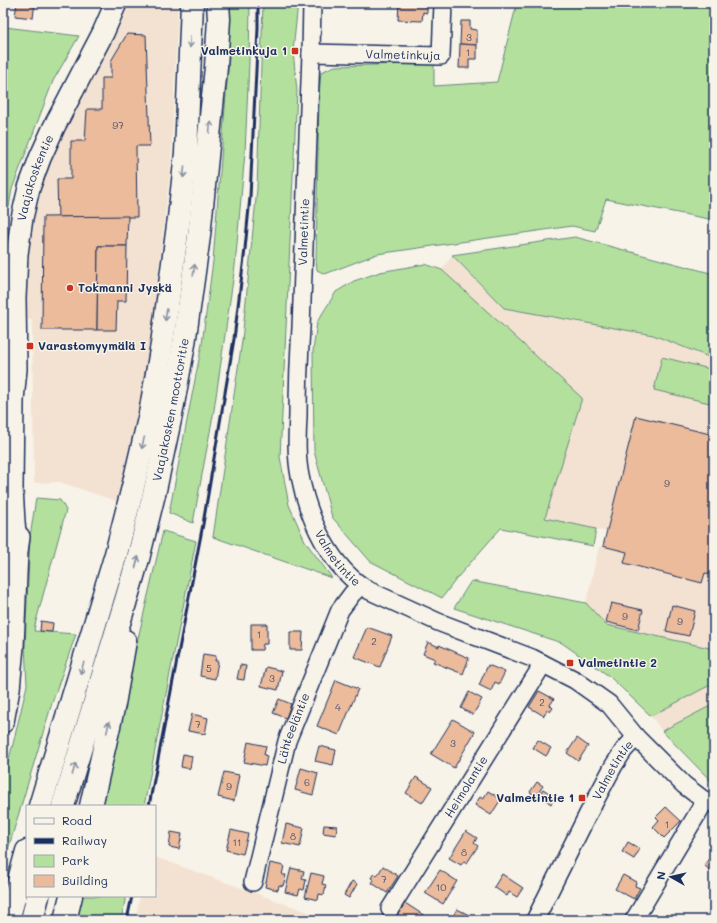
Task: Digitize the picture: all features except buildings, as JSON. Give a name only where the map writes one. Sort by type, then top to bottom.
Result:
[{"type":"highway","name":"Vaajakosken moottoritie","points":[[40,805],[116,554],[150,414],[162,344],[186,153],[192,3]]},
{"type":"highway","name":"Vaajakosken moottoritie","points":[[63,805],[138,558],[171,416],[184,344],[199,236],[208,151],[218,26],[218,3]]},
{"type":"highway","points":[[91,805],[119,675],[126,631],[126,600]]},
{"type":"highway","points":[[8,917],[26,854]]},
{"type":"highway","points":[[32,920],[38,897]]},
{"type":"highway","points":[[65,920],[70,897]]},
{"type":"main road","name":"Vaajakoskentie","points":[[3,722],[9,689],[13,646],[17,551],[24,488],[25,413],[23,395],[16,369],[15,312],[17,254],[22,218],[29,188],[40,158],[54,127],[103,33],[116,3]]},
{"type":"street","name":"Valmetintie","points":[[312,3],[298,381],[297,453],[304,495],[313,520],[323,541],[335,560],[360,586],[370,592],[438,622],[532,658],[575,680],[608,704],[636,737],[624,750],[614,765],[535,920]]},
{"type":"street","name":"Valmetinkuja","points":[[311,54],[441,56],[443,3]]},
{"type":"street","name":"Lähteeläntie","points":[[253,882],[287,741],[340,610],[360,586]]},
{"type":"street","name":"Heimolantie","points":[[390,909],[538,672],[542,663]]},
{"type":"street","points":[[634,920],[710,802],[684,785],[636,737]]},
{"type":"shaded area","points":[[126,3],[178,3],[171,164],[150,347],[124,489],[119,502],[60,482],[34,483],[32,320],[27,319],[23,282],[30,218],[48,160]]},
{"type":"shaded area","points":[[452,255],[504,308],[653,335],[714,359],[714,435],[636,416],[607,532],[545,518],[581,398],[442,270]]},
{"type":"shaded area","points":[[603,546],[627,552],[625,564],[702,583],[705,573],[714,575],[714,649],[606,625],[586,603],[599,547]]},
{"type":"shaded area","points":[[714,659],[714,704],[662,731],[651,716],[713,683],[711,674]]},
{"type":"shaded area","points":[[156,857],[330,920],[135,920],[140,897],[156,897]]},
{"type":"green space","points":[[228,3],[250,3],[245,152],[235,266],[214,410],[193,523],[169,513],[202,344],[213,261],[229,57]]},
{"type":"green space","points":[[263,3],[298,3],[293,51],[297,91],[280,457],[289,505],[305,541],[332,578],[213,537],[242,341],[257,189]]},
{"type":"green space","points":[[517,3],[714,3],[714,220],[606,199],[595,231],[572,226],[377,254],[325,274],[317,270],[319,96],[321,72],[335,66],[434,61],[434,86],[497,82]]},
{"type":"green space","points":[[5,27],[79,36],[53,81],[12,189],[9,207],[3,210],[3,58]]},
{"type":"green space","points":[[575,237],[714,274],[714,359],[653,335],[504,308],[452,255]]},
{"type":"green space","points":[[425,264],[442,270],[582,398],[545,518],[596,529],[593,546],[501,528],[457,578],[442,598],[370,561],[332,517],[314,451],[313,351],[317,322],[336,292],[354,281],[380,272]]},
{"type":"green space","points":[[662,357],[714,370],[714,404],[654,390]]},
{"type":"green space","points":[[36,498],[60,500],[66,510],[34,631],[76,634],[52,703],[3,866],[3,780],[27,685],[25,646],[30,537]]},
{"type":"green space","points":[[163,531],[196,541],[144,805],[99,805]]},
{"type":"green space","points":[[471,581],[586,603],[606,625],[714,649],[711,674],[714,683],[651,716],[609,676],[562,643],[454,608]]},
{"type":"green space","points":[[714,704],[714,784],[662,731]]},
{"type":"green space","points":[[78,897],[126,897],[121,920],[73,920]]},
{"type":"railway","points":[[149,805],[203,524],[234,339],[250,197],[258,3]]},
{"type":"railway","points":[[127,920],[132,897]]},
{"type":"place","name":"Valmetinkuja 1","points":[[295,51]]},
{"type":"place","name":"Tokmanni Jyskä","points":[[70,288]]},
{"type":"place","name":"Varastomyymälä I","points":[[30,346]]},
{"type":"place","name":"Valmetintie 2","points":[[570,663]]},
{"type":"place","name":"Valmetintie 1","points":[[582,798]]}]
